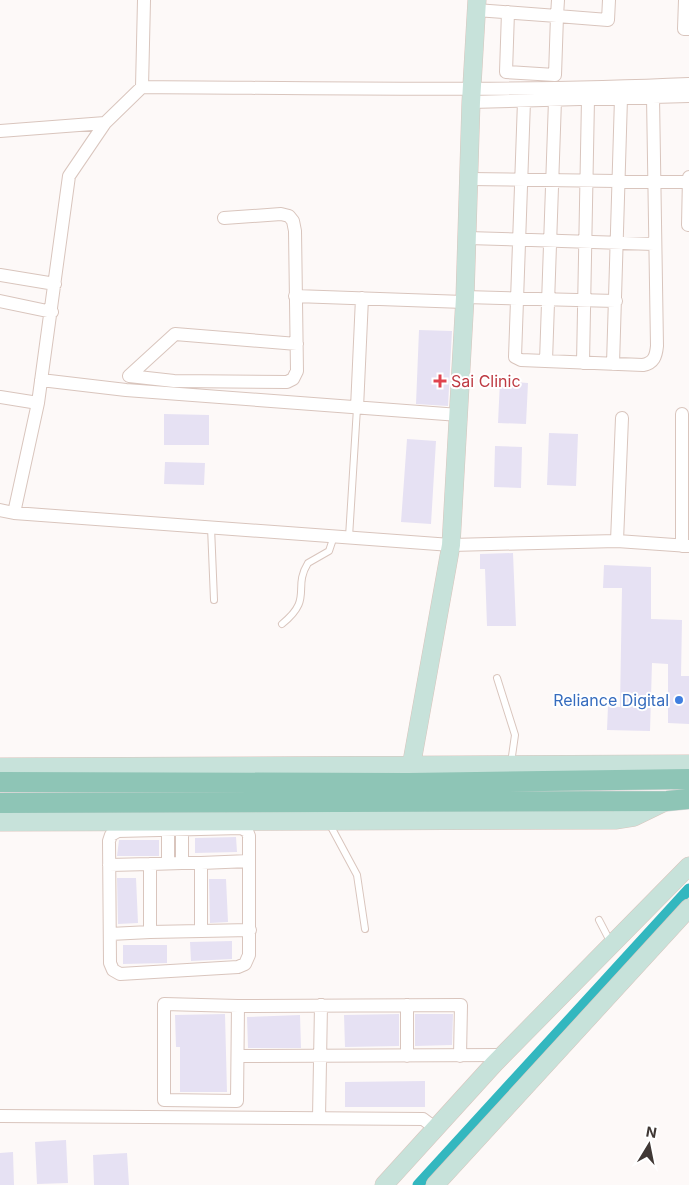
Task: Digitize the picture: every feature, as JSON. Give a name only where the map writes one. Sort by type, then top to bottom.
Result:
[{"type":"main road","points":[[0,782],[408,783],[689,780]]},
{"type":"main road","points":[[0,803],[408,783],[667,801],[689,799]]},
{"type":"street","points":[[142,87],[144,0]]},
{"type":"street","points":[[508,12],[506,72],[555,75],[558,0]]},
{"type":"street","points":[[408,783],[452,545],[468,238],[472,95],[477,5],[508,12],[608,20],[609,0]]},
{"type":"street","points":[[685,0],[684,29],[689,29]]},
{"type":"street","points":[[14,513],[38,403],[52,312],[69,176],[105,122],[142,87],[472,95],[604,93],[689,84]]},
{"type":"street","points":[[472,95],[524,101],[588,99],[604,93],[621,98],[689,96]]},
{"type":"street","points":[[524,101],[521,240],[515,357],[521,360],[650,364],[656,355],[653,97]]},
{"type":"street","points":[[613,364],[621,98]]},
{"type":"street","points":[[583,362],[588,99]]},
{"type":"street","points":[[546,361],[555,100]]},
{"type":"street","points":[[0,131],[105,122]]},
{"type":"street","points":[[688,225],[689,177]]},
{"type":"street","points":[[470,179],[689,182]]},
{"type":"street","points":[[224,218],[289,216],[293,221],[295,231],[298,371],[293,379],[282,382],[174,381],[129,376],[176,334],[297,344]]},
{"type":"street","points":[[468,238],[654,244]]},
{"type":"street","points":[[0,275],[55,284]]},
{"type":"street","points":[[295,296],[616,301]]},
{"type":"street","points":[[357,408],[362,298]]},
{"type":"street","points":[[0,301],[52,312]]},
{"type":"street","points":[[41,380],[126,390],[459,416]]},
{"type":"street","points":[[279,402],[282,382]]},
{"type":"street","points":[[0,397],[38,403]]},
{"type":"street","points":[[0,510],[14,513],[452,545],[617,541],[685,546],[682,414]]},
{"type":"street","points":[[617,541],[622,418]]},
{"type":"street","points":[[0,767],[408,783],[511,765],[689,764]]},
{"type":"street","points":[[0,822],[175,826],[241,828],[247,831],[249,836],[250,930],[249,955],[245,964],[238,967],[120,974],[113,970],[110,963],[109,841],[112,834],[118,831],[175,826],[327,820],[615,820],[634,818],[667,801]]},
{"type":"street","points":[[168,863],[175,826]]},
{"type":"street","points":[[175,826],[182,863]]},
{"type":"street","points":[[109,865],[249,861]]},
{"type":"street","points":[[201,862],[201,931]]},
{"type":"street","points":[[150,864],[150,932]]},
{"type":"street","points":[[384,1185],[500,1058],[689,866]]},
{"type":"street","points":[[435,1185],[689,908]]},
{"type":"street","points":[[110,934],[250,930]]},
{"type":"street","points":[[238,1006],[237,1101],[164,1100],[164,1004],[238,1006],[461,1005],[465,1058]]},
{"type":"street","points":[[407,1005],[407,1056]]},
{"type":"street","points":[[319,1118],[320,1006]]},
{"type":"street","points":[[238,1056],[320,1060],[500,1058]]},
{"type":"street","points":[[320,1060],[407,1056],[465,1058]]},
{"type":"street","points":[[0,1116],[424,1119],[435,1128]]},
{"type":"lane","points":[[349,537],[357,408]]},
{"type":"lane","points":[[211,527],[214,600]]},
{"type":"lane","points":[[282,624],[298,609],[303,575],[308,563],[329,551],[334,536]]},
{"type":"lane","points":[[497,678],[515,735],[511,765]]},
{"type":"lane","points":[[327,820],[357,874],[365,929]]},
{"type":"lane","points":[[599,920],[612,945]]},
{"type":"building","points":[[419,330],[452,331],[448,406],[416,404]]},
{"type":"building","points":[[500,381],[528,383],[526,424],[498,423]]},
{"type":"building","points":[[164,414],[209,415],[209,445],[164,445]]},
{"type":"building","points":[[549,433],[578,434],[576,486],[547,485]]},
{"type":"building","points":[[407,439],[436,441],[431,524],[401,522]]},
{"type":"building","points":[[495,446],[522,447],[521,488],[494,487]]},
{"type":"building","points":[[165,462],[205,463],[204,485],[164,484]]},
{"type":"building","points":[[513,553],[516,626],[487,626],[485,569],[480,569],[480,554]]},
{"type":"building","points":[[604,565],[651,567],[651,619],[682,620],[681,676],[689,676],[689,724],[668,723],[668,664],[652,663],[650,731],[607,730],[608,706],[620,707],[622,588],[603,588]]},
{"type":"building","points":[[236,837],[237,852],[195,853],[195,838]]},
{"type":"building","points":[[119,840],[159,840],[159,856],[117,856]]},
{"type":"building","points":[[117,878],[136,878],[138,923],[118,924]]},
{"type":"building","points":[[209,879],[226,879],[228,922],[210,923]]},
{"type":"building","points":[[232,941],[232,959],[191,961],[190,942]]},
{"type":"building","points":[[123,945],[167,945],[167,963],[123,964]]},
{"type":"building","points":[[225,1014],[227,1092],[180,1092],[180,1047],[176,1047],[175,1015]]},
{"type":"building","points":[[399,1014],[399,1046],[345,1047],[344,1015]]},
{"type":"building","points":[[415,1014],[453,1014],[452,1045],[415,1046]]},
{"type":"building","points":[[300,1015],[301,1048],[248,1048],[247,1017]]},
{"type":"building","points":[[425,1081],[425,1107],[345,1107],[345,1082]]},
{"type":"building","points":[[66,1140],[68,1183],[37,1184],[35,1142]]},
{"type":"building","points":[[13,1152],[14,1185],[0,1185],[0,1153]]},
{"type":"building","points":[[127,1153],[129,1185],[94,1185],[93,1155]]},
{"type":"waterway","points":[[418,1185],[689,889]]},
{"type":"place","name":"Sai Clinic","points":[[440,381]]},
{"type":"place","name":"Reliance Digital","points":[[679,700]]}]
